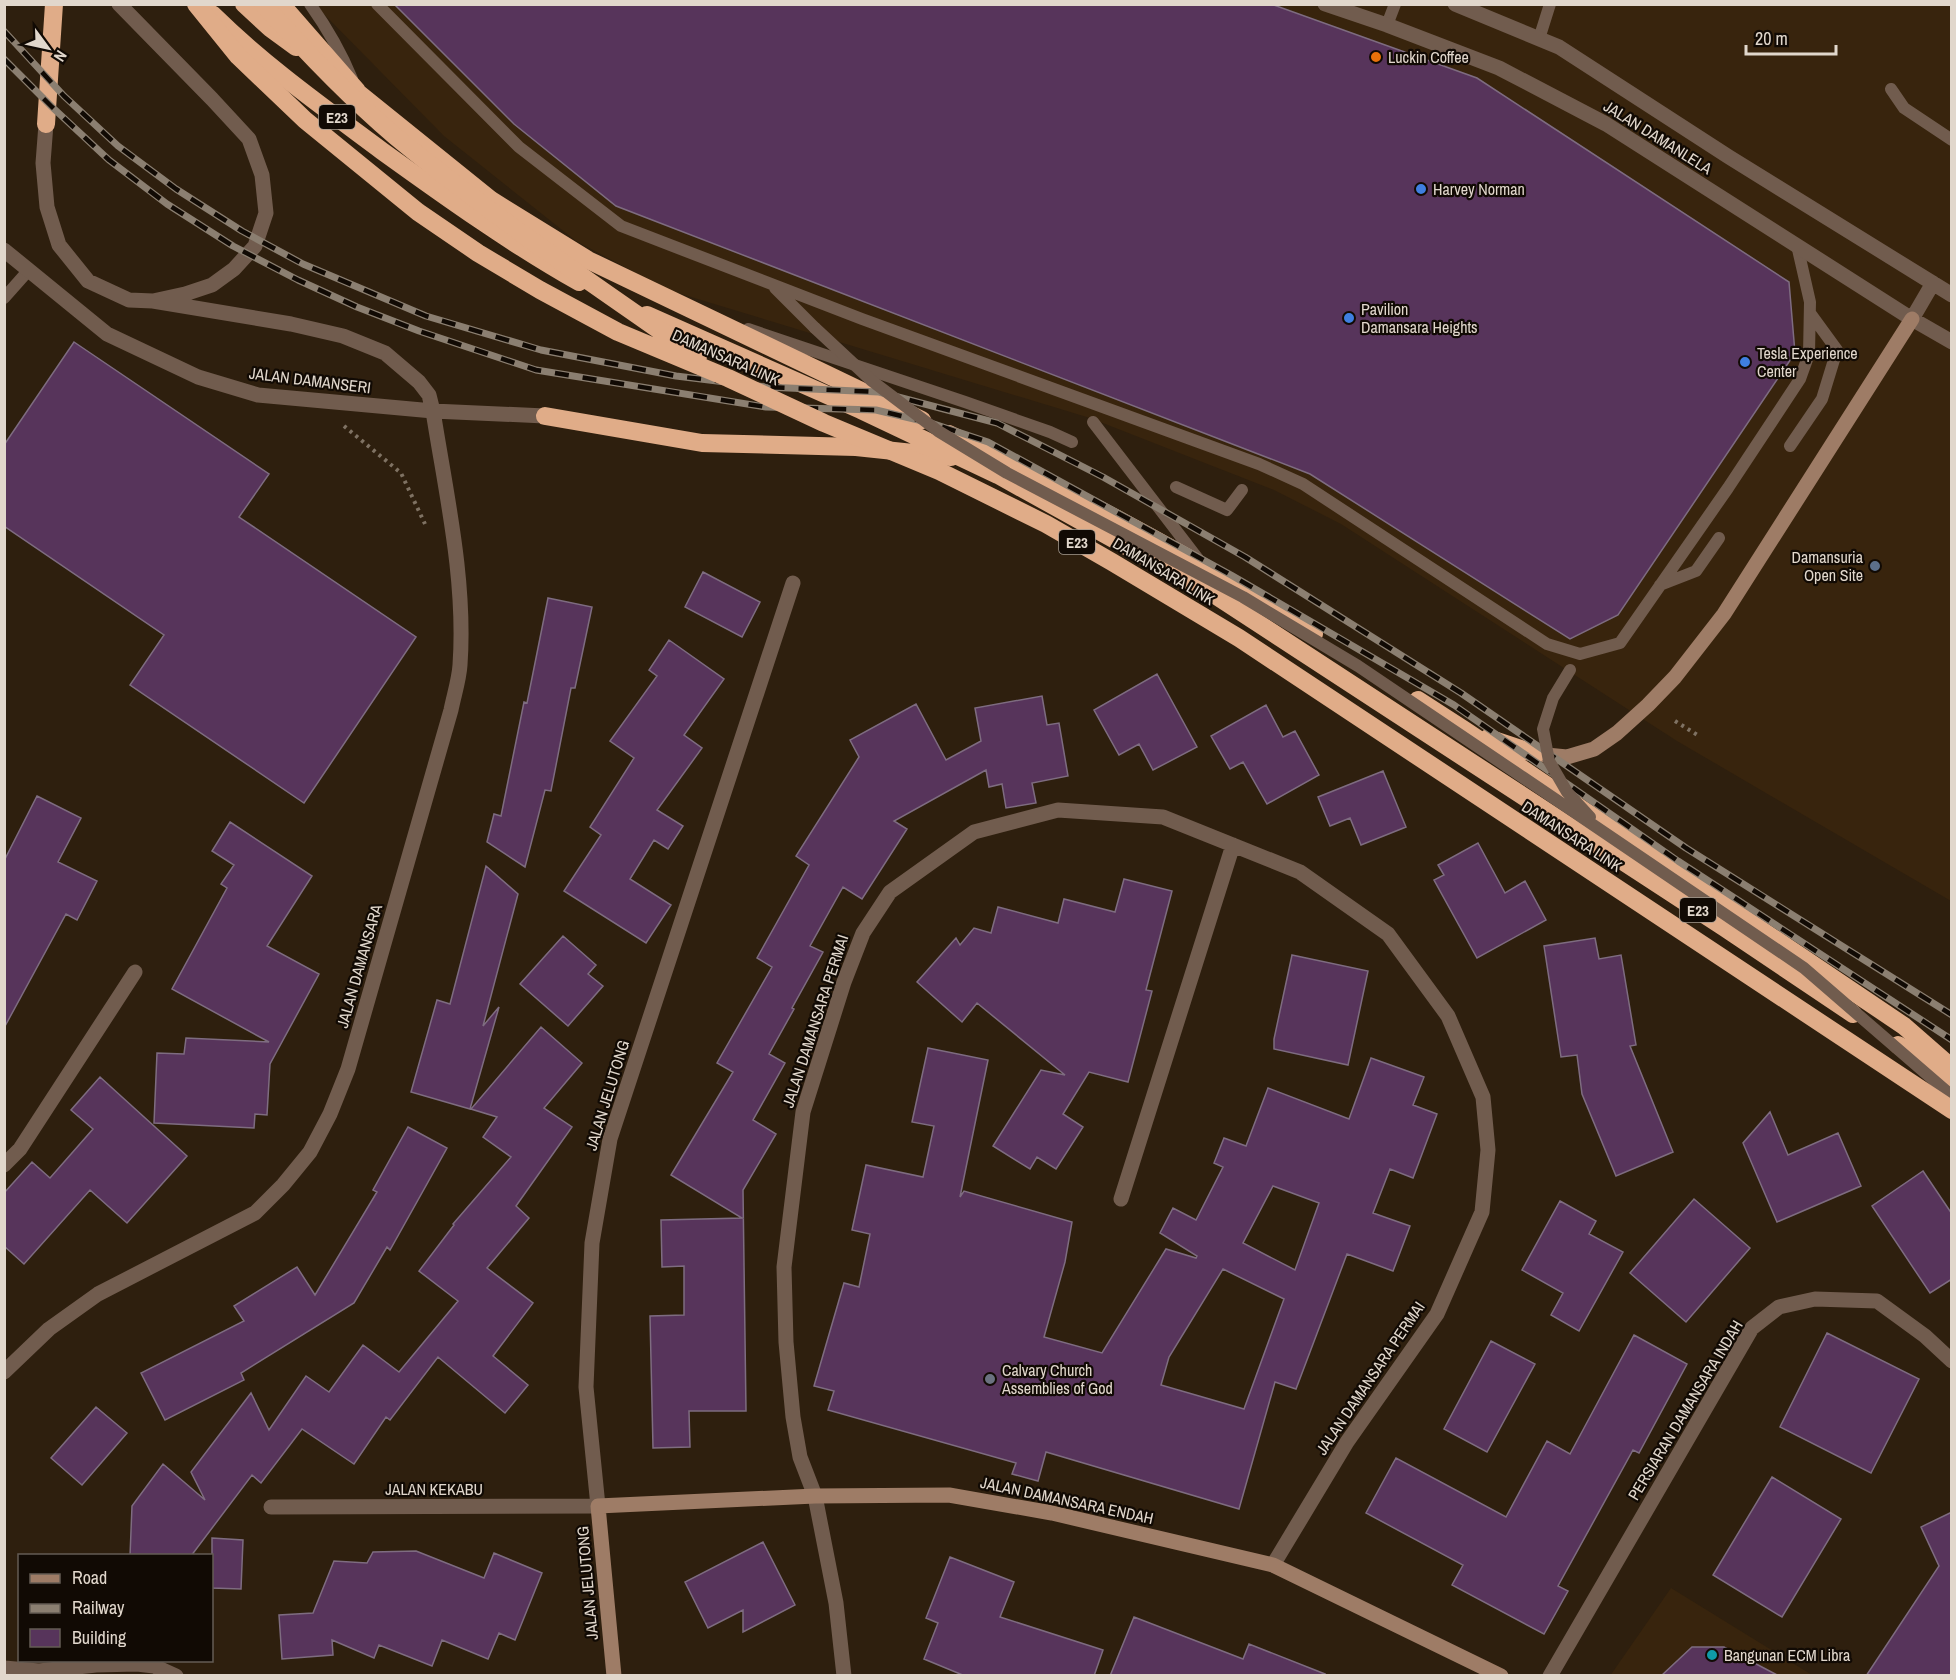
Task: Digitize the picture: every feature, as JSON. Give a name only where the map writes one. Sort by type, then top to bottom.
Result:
[{"type":"highway","points":[[46,124],[54,4]]},
{"type":"highway","name":"DAMANSARA LINK","points":[[196,4],[238,56],[305,120],[418,212],[486,258],[618,332],[939,471],[1046,524],[1249,644],[1952,1110]]},
{"type":"highway","name":"DAMANSARA LINK","points":[[202,4],[247,48],[312,99],[479,221],[538,259],[594,291],[964,458],[1218,597],[1715,921],[1952,1081]]},
{"type":"highway","points":[[244,4],[270,28],[357,92],[491,200],[588,260],[1008,462],[1202,564],[1466,731],[1904,1026],[1952,1068]]},
{"type":"highway","points":[[263,4],[320,67],[395,136],[521,234],[728,378]]},
{"type":"highway","points":[[281,4],[357,92]]},
{"type":"highway","points":[[545,416],[702,443],[856,447],[964,458]]},
{"type":"highway","points":[[1466,731],[1536,754]]},
{"type":"street","points":[[118,4],[249,140],[262,175],[266,213],[255,246],[234,269],[212,285],[153,301]]},
{"type":"street","name":"JALAN DAMANLELA","points":[[1325,4],[1499,68],[1606,124],[1912,319],[1952,342]]},
{"type":"street","name":"JALAN DAMANLELA","points":[[1455,4],[1559,47],[1729,157],[1952,294]]},
{"type":"street","name":"JALAN DAMANSARA","points":[[4,1372],[49,1329],[98,1294],[255,1213],[283,1185],[310,1152],[330,1114],[348,1069],[451,710],[460,667],[461,622],[456,563],[429,395],[419,382],[385,353],[343,336],[291,324],[153,301],[129,300],[88,281],[59,245],[47,207],[43,163],[46,124]]},
{"type":"street","name":"JALAN DAMANSERI","points":[[4,250],[107,334],[198,377],[258,395],[433,411],[545,416]]},
{"type":"street","points":[[1536,754],[1567,757],[1594,749],[1617,733],[1675,676],[1724,614],[1934,284]]},
{"type":"street","name":"JALAN JELUTONG","points":[[614,1676],[586,1387],[592,1243],[610,1138],[793,583]]},
{"type":"street","name":"JALAN DAMANSARA PERMAI","points":[[844,1676],[836,1603],[815,1496],[800,1457],[793,1417],[786,1342],[784,1267],[803,1112],[844,982],[863,933],[890,892],[974,832],[1058,810],[1163,816],[1300,872],[1388,934],[1448,1016],[1483,1097],[1488,1150],[1482,1212],[1437,1314],[1347,1442],[1273,1565]]},
{"type":"street","points":[[1121,1199],[1233,845]]},
{"type":"street","points":[[4,1165],[20,1149],[135,972]]},
{"type":"street","name":"PERSIARAN DAMANSARA INDAH","points":[[1550,1676],[1752,1328],[1779,1307],[1815,1299],[1877,1301],[1925,1336],[1952,1361]]},
{"type":"street","name":"JALAN DAMANSARA ENDAH","points":[[598,1506],[815,1496],[949,1495],[1053,1513],[1273,1565],[1501,1676]]},
{"type":"street","name":"JALAN KEKABU","points":[[271,1507],[598,1506]]},
{"type":"street","points":[[4,1668],[39,1671],[96,1665],[137,1664],[154,1666],[176,1676]]},
{"type":"lane","points":[[310,4],[343,58],[357,92]]},
{"type":"lane","points":[[377,4],[519,147],[621,226],[883,327],[1259,464],[1303,484],[1548,644],[1581,654],[1620,643],[1728,488],[1800,379],[1809,354],[1810,302],[1797,245]]},
{"type":"lane","points":[[1387,25],[1395,4]]},
{"type":"lane","points":[[1539,39],[1550,4]]},
{"type":"lane","points":[[1891,89],[1904,108],[1952,140]]},
{"type":"lane","points":[[4,298],[28,271]]},
{"type":"lane","points":[[772,285],[872,381],[938,431],[1007,473],[1243,597],[1339,655],[1804,968],[1952,1096]]},
{"type":"lane","points":[[692,310],[1050,432],[1072,442]]},
{"type":"lane","points":[[1790,446],[1822,399],[1837,350],[1810,313]]},
{"type":"lane","points":[[1093,422],[1202,564]]},
{"type":"lane","points":[[1176,488],[1227,510],[1242,490]]},
{"type":"lane","points":[[1660,585],[1696,572],[1719,538]]},
{"type":"lane","points":[[1581,654],[1553,698],[1544,729],[1549,761],[1567,792],[1588,815],[1623,846]]},
{"type":"path","points":[[342,425],[401,473],[425,524]]},
{"type":"path","points":[[1675,721],[1699,736]]},
{"type":"shaded area","points":[[315,5],[1951,5],[1951,901],[1677,741],[1341,524],[1274,490],[1090,418],[668,290],[576,241],[444,136]]},
{"type":"shaded area","points":[[1671,1588],[1812,1675],[1610,1676]]},
{"type":"building","name":"Pavilion Damansara Heights","points":[[394,4],[1271,4],[1477,78],[1789,282],[1795,353],[1618,615],[1570,639],[1310,474],[616,206],[514,124]]},
{"type":"building","points":[[74,342],[269,474],[239,517],[416,637],[304,803],[130,685],[164,635],[4,526],[4,445]]},
{"type":"building","points":[[703,572],[760,602],[742,637],[685,607]]},
{"type":"building","points":[[548,598],[592,607],[575,688],[571,688],[551,791],[545,790],[525,867],[487,842],[494,814],[501,816]]},
{"type":"building","points":[[669,640],[724,679],[684,735],[702,748],[657,810],[683,826],[668,849],[654,840],[630,879],[671,905],[646,943],[564,891],[601,835],[590,827],[634,758],[610,741],[657,676],[649,670]]},
{"type":"building","points":[[1157,674],[1197,747],[1153,770],[1139,744],[1119,755],[1094,710]]},
{"type":"building","points":[[1042,696],[1047,725],[1059,723],[1068,776],[1032,783],[1036,803],[1006,808],[1002,784],[989,787],[986,770],[894,821],[907,829],[862,899],[843,887],[810,946],[823,952],[769,1054],[785,1063],[753,1120],[776,1134],[743,1190],[746,1411],[689,1411],[690,1447],[653,1448],[650,1316],[684,1315],[684,1266],[662,1267],[661,1220],[742,1218],[671,1175],[733,1072],[717,1063],[772,967],[757,958],[809,865],[796,856],[859,757],[850,740],[916,704],[946,760],[981,741],[975,708]]},
{"type":"building","points":[[1266,705],[1283,737],[1295,731],[1319,775],[1267,804],[1243,762],[1230,769],[1211,736]]},
{"type":"building","points":[[1383,771],[1406,827],[1361,845],[1350,818],[1330,826],[1318,797]]},
{"type":"building","points":[[37,796],[81,818],[58,862],[97,881],[77,920],[66,914],[4,1028],[4,861]]},
{"type":"building","points":[[230,822],[312,876],[267,946],[319,974],[270,1064],[267,1115],[255,1114],[254,1128],[154,1123],[157,1053],[184,1054],[186,1038],[269,1042],[172,989],[227,888],[221,884],[234,865],[212,851]]},
{"type":"building","points":[[1478,843],[1505,893],[1525,881],[1546,920],[1477,958],[1434,880],[1444,875],[1438,865]]},
{"type":"building","points":[[486,866],[518,894],[483,1026],[499,1007],[470,1109],[411,1092],[437,1000],[450,1004]]},
{"type":"building","points":[[1124,879],[1172,891],[1146,990],[1152,991],[1128,1082],[1089,1072],[1063,1114],[1083,1127],[1056,1169],[1037,1157],[1030,1169],[993,1146],[1041,1070],[1065,1075],[977,1003],[962,1022],[917,982],[956,938],[960,945],[974,928],[991,933],[998,907],[1058,923],[1064,899],[1115,912]]},
{"type":"building","points":[[563,936],[596,965],[588,974],[603,986],[568,1026],[520,984]]},
{"type":"building","points":[[1595,938],[1599,959],[1621,955],[1636,1045],[1630,1046],[1673,1152],[1616,1176],[1582,1094],[1577,1055],[1561,1057],[1544,946]]},
{"type":"building","points":[[1292,955],[1368,971],[1348,1065],[1274,1049],[1274,1039]]},
{"type":"building","points":[[541,1027],[582,1063],[544,1108],[572,1127],[516,1206],[529,1218],[487,1268],[533,1303],[493,1356],[528,1385],[505,1413],[438,1357],[390,1420],[386,1417],[354,1464],[302,1429],[261,1483],[252,1475],[193,1554],[130,1554],[132,1506],[163,1464],[205,1500],[191,1472],[251,1393],[269,1430],[306,1376],[329,1392],[363,1345],[399,1372],[458,1301],[419,1271],[453,1224],[511,1157],[483,1137],[497,1117],[471,1109]]},
{"type":"building","points":[[928,1048],[988,1060],[960,1197],[964,1191],[1072,1222],[1065,1262],[1044,1337],[1102,1353],[1166,1249],[1196,1258],[1197,1256],[1160,1233],[1173,1208],[1196,1220],[1223,1167],[1214,1163],[1224,1138],[1246,1146],[1268,1088],[1349,1119],[1371,1058],[1424,1077],[1413,1105],[1437,1114],[1413,1178],[1390,1169],[1373,1213],[1410,1226],[1393,1271],[1347,1254],[1296,1389],[1275,1382],[1239,1509],[1046,1452],[1038,1481],[1012,1474],[1016,1463],[828,1410],[834,1391],[814,1386],[844,1283],[859,1287],[870,1234],[852,1230],[866,1165],[923,1177],[934,1126],[912,1122]],"holes":[[[1273,1186],[1319,1203],[1295,1270],[1243,1243]],[[1223,1269],[1284,1299],[1244,1409],[1161,1385],[1169,1357]]]},
{"type":"building","points":[[100,1077],[187,1156],[127,1223],[90,1190],[24,1264],[4,1246],[4,1193],[32,1162],[50,1178],[93,1129],[71,1110]]},
{"type":"building","points":[[1770,1112],[1788,1155],[1838,1133],[1861,1186],[1777,1222],[1743,1143]]},
{"type":"building","points":[[408,1127],[447,1148],[390,1250],[387,1247],[354,1303],[241,1373],[244,1380],[165,1420],[141,1373],[244,1321],[234,1306],[297,1267],[315,1295],[377,1192],[373,1190]]},
{"type":"building","points":[[1923,1171],[1952,1214],[1952,1279],[1930,1293],[1872,1206]]},
{"type":"building","points":[[1694,1199],[1750,1248],[1686,1322],[1630,1273]]},
{"type":"building","points":[[1560,1201],[1596,1221],[1589,1234],[1623,1252],[1579,1331],[1551,1315],[1563,1293],[1522,1270]]},
{"type":"building","points":[[1827,1333],[1919,1379],[1871,1473],[1780,1427]]},
{"type":"building","points":[[1634,1335],[1687,1364],[1639,1453],[1633,1450],[1558,1586],[1568,1591],[1544,1634],[1452,1585],[1463,1565],[1366,1513],[1396,1458],[1506,1517],[1547,1441],[1570,1454]]},
{"type":"building","points":[[1491,1341],[1535,1364],[1487,1452],[1444,1429]]},
{"type":"building","points":[[96,1407],[127,1433],[82,1485],[51,1458]]},
{"type":"building","points":[[1772,1477],[1841,1519],[1782,1617],[1713,1575]]},
{"type":"building","points":[[1952,1512],[1952,1676],[1866,1676],[1939,1566],[1921,1527]]},
{"type":"building","points":[[212,1538],[243,1540],[241,1589],[213,1588]]},
{"type":"building","points":[[763,1542],[795,1605],[743,1632],[743,1610],[708,1628],[685,1582]]},
{"type":"building","points":[[416,1551],[484,1578],[494,1553],[542,1573],[515,1640],[499,1633],[488,1659],[442,1640],[432,1666],[379,1645],[374,1658],[332,1640],[333,1655],[282,1659],[279,1615],[313,1613],[334,1561],[367,1563],[373,1552]]},
{"type":"building","points":[[950,1557],[1014,1582],[1000,1617],[1103,1650],[1094,1676],[965,1676],[924,1659],[938,1623],[926,1618]]},
{"type":"building","points":[[1134,1617],[1243,1659],[1249,1644],[1325,1674],[1324,1676],[1110,1676]]},
{"type":"building","name":"Bangunan ECM Libra","points":[[1692,1647],[1724,1647],[1779,1676],[1661,1676]]},
{"type":"railway","points":[[4,31],[64,96],[118,146],[176,189],[242,231],[303,264],[426,316],[541,350],[676,376],[766,387],[879,392],[997,423],[1103,477],[1245,557],[1461,693],[1686,848],[1952,1015]]},
{"type":"railway","points":[[4,59],[109,160],[167,204],[233,246],[298,280],[357,307],[419,331],[536,370],[766,407],[876,410],[931,423],[988,442],[1231,575],[1454,705],[1678,861],[1952,1040]]},
{"type":"place","name":"Luckin Coffee","points":[[1376,57]]},
{"type":"place","name":"Harvey Norman","points":[[1421,189]]},
{"type":"place","name":"Pavilion Damansara Heights","points":[[1349,318]]},
{"type":"place","name":"Tesla Experience Center","points":[[1745,362]]},
{"type":"place","name":"Damansuria Open Site","points":[[1875,566]]},
{"type":"place","name":"Calvary Church Assemblies of God","points":[[990,1379]]},
{"type":"place","name":"Bangunan ECM Libra","points":[[1712,1655]]}]
